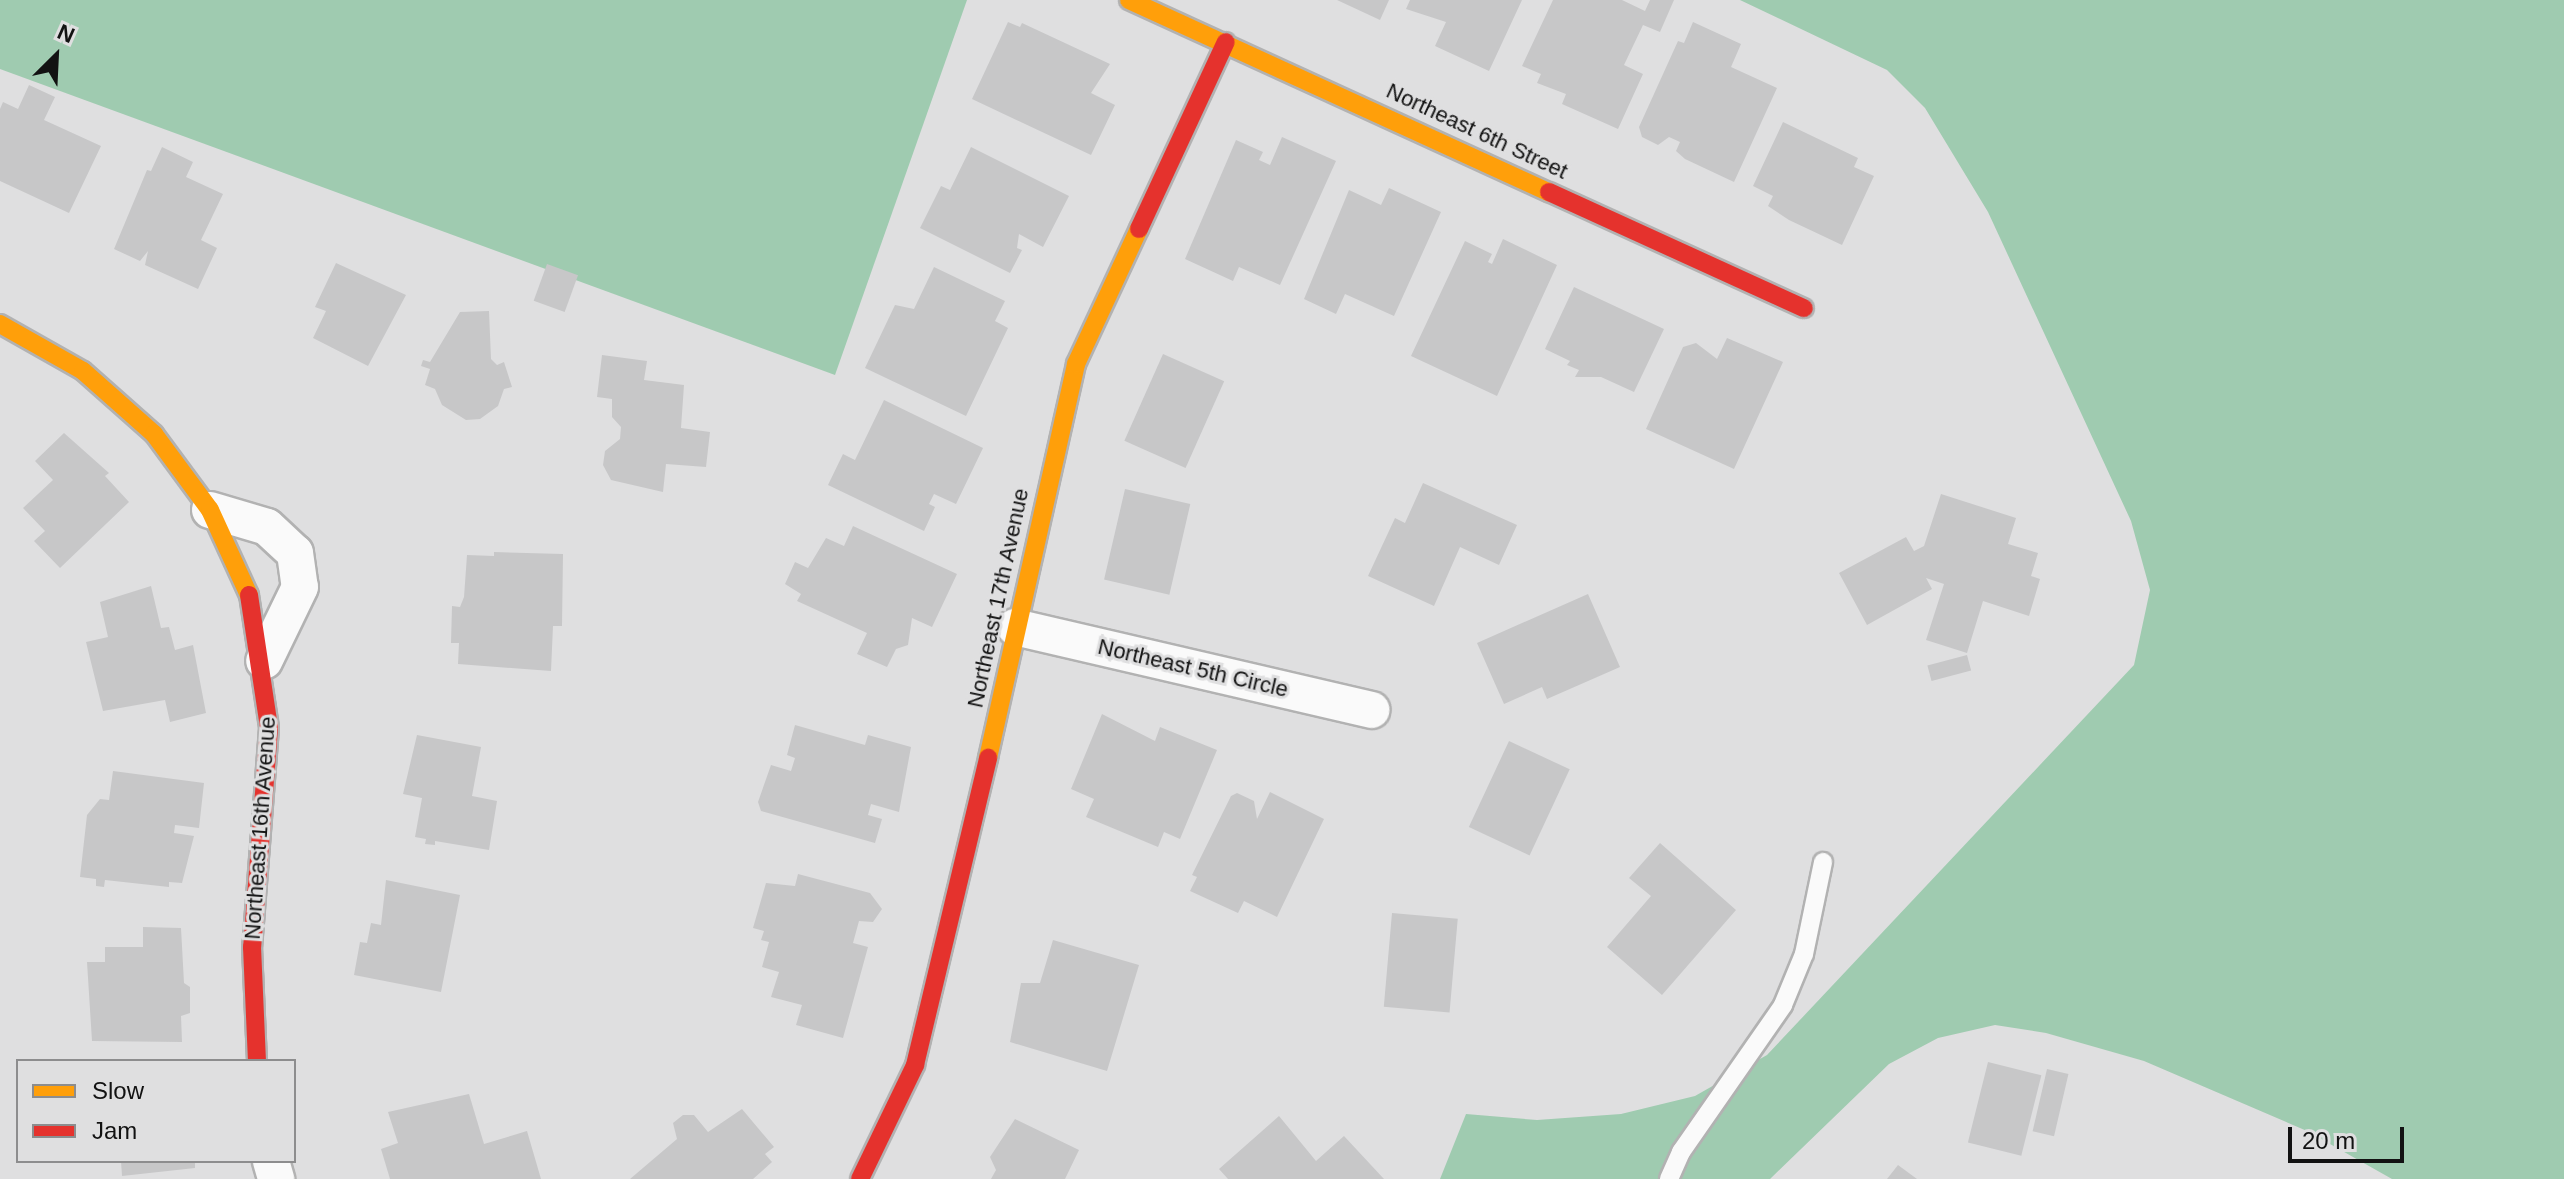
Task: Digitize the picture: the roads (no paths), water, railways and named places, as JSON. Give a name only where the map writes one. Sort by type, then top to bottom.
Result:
[{"type":"street","name":"Northeast 6th Street","points":[[1129,0],[1804,308]]},
{"type":"street","name":"Northeast 17th Avenue","points":[[860,1179],[918,1052],[1076,364],[1226,42]]},
{"type":"street","name":"Northeast 16th Avenue","points":[[0,324],[43,345],[120,401],[184,470],[210,510],[253,603],[264,661],[269,728],[252,947],[257,1059]]},
{"type":"street","points":[[210,510],[267,527],[295,553],[300,587],[264,661]]},
{"type":"street","name":"Northeast 5th Circle","points":[[1015,627],[1371,710]]},
{"type":"lane","points":[[1669,1179],[1681,1152],[1783,1005],[1804,954],[1823,862]]}]
